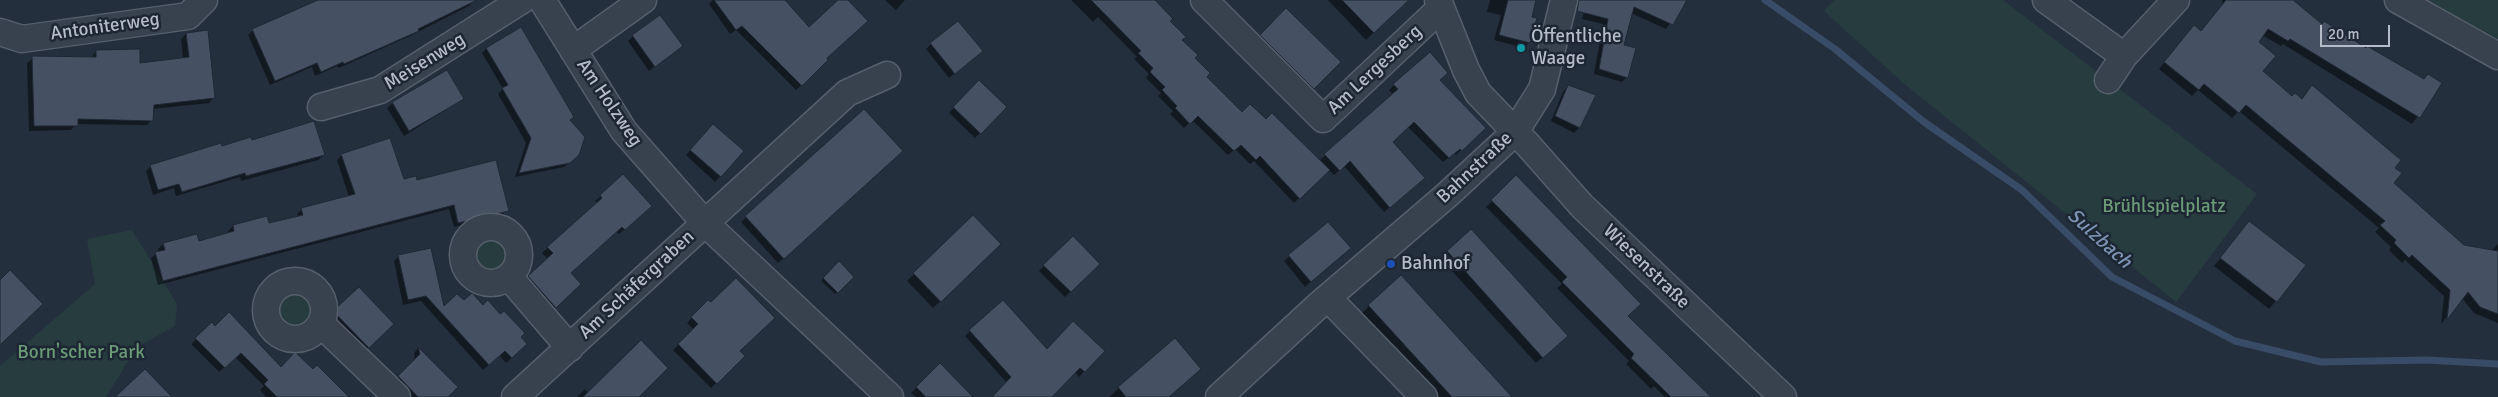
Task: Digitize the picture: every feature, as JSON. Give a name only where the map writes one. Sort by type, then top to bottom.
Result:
[{"type":"street","name":"Antoniterweg","points":[[0,32],[22,39],[188,16],[204,0]]},
{"type":"street","name":"Meisenweg","points":[[321,108],[380,90],[522,0]]},
{"type":"street","name":"Am Holzweg","points":[[542,0],[624,131],[704,222],[890,397]]},
{"type":"street","points":[[573,50],[643,0]]},
{"type":"street","name":"Am Lergesberg","points":[[1204,0],[1323,119],[1439,4],[1466,70],[1478,93],[1515,132]]},
{"type":"street","name":"Bahnstraße","points":[[1219,397],[1328,298],[1446,196],[1515,132],[1542,89],[1564,0]]},
{"type":"street","points":[[2046,0],[2124,56]]},
{"type":"street","points":[[2108,80],[2124,56],[2176,0]]},
{"type":"street","points":[[2398,0],[2498,56]]},
{"type":"street","points":[[704,222],[847,93],[887,75]]},
{"type":"street","name":"Wiesenstraße","points":[[1515,132],[1582,206],[1783,397]]},
{"type":"street","name":"Am Schäfergraben","points":[[515,397],[704,222]]},
{"type":"street","name":"Am Schäfergraben","points":[[509,276],[570,348]]},
{"type":"street","points":[[1328,298],[1424,397]]},
{"type":"street","points":[[320,324],[397,397]]},
{"type":"green space","name":"Brühlspielplatz","points":[[1835,0],[2003,0],[2257,194],[2176,302],[1902,82],[1824,11]]},
{"type":"green space","points":[[2425,0],[2498,0],[2498,39]]},
{"type":"green space","name":"Born'scher Park","points":[[132,230],[177,304],[175,326],[137,347],[106,397],[0,397],[0,366],[95,284],[87,239]]},
{"type":"green space","points":[[493,240],[499,241],[504,245],[508,250],[508,262],[504,267],[499,271],[493,272],[487,271],[482,267],[478,262],[477,256],[478,250],[482,245],[487,241]]},
{"type":"green space","points":[[296,294],[302,295],[307,299],[311,304],[311,316],[307,321],[302,325],[296,326],[290,325],[285,321],[281,316],[280,310],[281,304],[285,299],[290,295]]},
{"type":"building","points":[[318,0],[477,0],[418,29],[419,31],[344,64],[343,62],[321,72],[317,63],[275,81],[252,29]]},
{"type":"building","points":[[714,0],[785,0],[809,27],[838,0],[848,0],[868,21],[827,58],[828,60],[802,86],[742,26],[736,30]]},
{"type":"building","points":[[1091,0],[1155,0],[1173,19],[1170,21],[1186,37],[1182,40],[1198,55],[1195,58],[1210,73],[1207,77],[1242,112],[1250,104],[1266,119],[1272,113],[1330,170],[1300,199],[1260,156],[1256,160],[1241,145],[1234,151],[1198,116],[1190,124],[1162,90],[1165,87],[1150,72],[1153,68],[1138,53],[1141,51]]},
{"type":"building","points":[[1342,0],[1409,0],[1374,33]]},
{"type":"building","points":[[1508,0],[1536,0],[1532,17],[1537,18],[1530,43],[1499,35]]},
{"type":"building","points":[[1579,0],[1687,0],[1673,25],[1634,7],[1624,45],[1636,48],[1628,78],[1599,69],[1608,19],[1577,11]]},
{"type":"building","points":[[2226,0],[2293,0],[2322,24],[2324,21],[2366,48],[2367,46],[2424,79],[2428,74],[2442,83],[2420,118],[2290,39],[2288,41],[2268,29],[2259,42],[2276,56],[2263,71],[2292,96],[2295,93],[2302,99],[2312,85],[2401,160],[2395,168],[2402,173],[2394,183],[2464,245],[2498,251],[2498,314],[2480,307],[2468,292],[2447,320],[2450,290],[2412,255],[2409,258],[2394,243],[2396,240],[2380,225],[2385,221],[2246,105],[2239,113],[2204,84],[2199,90],[2164,62],[2194,25],[2201,31]]},
{"type":"building","points":[[1286,8],[1341,62],[1314,89],[1260,35]]},
{"type":"building","points":[[660,15],[683,46],[655,67],[632,35]]},
{"type":"building","points":[[958,21],[983,51],[955,74],[930,43]]},
{"type":"building","points":[[521,27],[574,117],[570,120],[585,137],[579,155],[570,163],[519,173],[531,138],[502,88],[508,85],[486,48]]},
{"type":"building","points":[[208,30],[215,98],[154,105],[153,121],[78,119],[78,126],[34,126],[32,56],[96,57],[96,50],[140,49],[140,63],[189,57],[186,33]]},
{"type":"building","points":[[1430,52],[1448,73],[1440,80],[1486,128],[1462,151],[1460,149],[1449,158],[1414,122],[1393,142],[1425,178],[1390,208],[1350,161],[1340,171],[1324,154],[1398,89],[1393,84]]},
{"type":"building","points":[[447,70],[464,99],[409,131],[392,102]]},
{"type":"building","points":[[979,80],[1007,107],[981,134],[953,107]]},
{"type":"building","points":[[1568,85],[1596,95],[1580,128],[1555,116]]},
{"type":"building","points":[[864,109],[903,151],[784,259],[745,216]]},
{"type":"building","points":[[314,121],[325,155],[246,176],[245,173],[182,192],[179,184],[158,190],[150,165],[221,143],[222,146],[251,137],[252,140]]},
{"type":"building","points":[[713,124],[744,151],[721,177],[690,150]]},
{"type":"building","points":[[390,138],[404,179],[416,176],[417,180],[496,160],[509,211],[458,223],[454,205],[163,281],[155,252],[165,250],[163,243],[197,234],[199,241],[234,231],[233,225],[267,216],[269,223],[303,215],[301,208],[355,194],[341,154]]},
{"type":"building","points":[[623,174],[652,206],[625,230],[622,227],[571,273],[581,284],[556,308],[528,276],[553,253],[547,247],[602,198],[600,195]]},
{"type":"building","points":[[1516,175],[1641,304],[1628,316],[1711,397],[1671,397],[1631,358],[1634,354],[1562,282],[1567,277],[1491,200]]},
{"type":"building","points":[[973,215],[1001,244],[941,302],[913,273]]},
{"type":"building","points":[[2249,221],[2306,265],[2277,302],[2220,258]]},
{"type":"building","points":[[1328,222],[1351,248],[1311,282],[1288,255]]},
{"type":"building","points":[[1471,229],[1568,336],[1543,358],[1447,251]]},
{"type":"building","points":[[1073,236],[1100,264],[1071,292],[1043,265]]},
{"type":"building","points":[[431,248],[444,306],[457,294],[464,300],[472,293],[483,305],[488,300],[500,314],[504,311],[525,333],[521,337],[527,344],[512,358],[505,351],[489,365],[426,296],[408,300],[398,255]]},
{"type":"building","points":[[839,261],[854,277],[838,293],[823,278]]},
{"type":"building","points":[[10,270],[43,304],[0,345],[0,280]]},
{"type":"building","points":[[1401,275],[1512,397],[1452,397],[1368,305]]},
{"type":"building","points":[[736,278],[775,318],[740,351],[745,356],[717,384],[678,344],[698,324],[691,317],[708,300],[711,302]]},
{"type":"building","points":[[359,287],[394,324],[369,348],[333,311]]},
{"type":"building","points":[[1003,300],[1047,349],[1073,321],[1105,351],[1085,372],[1080,368],[1052,397],[992,397],[1011,377],[969,330]]},
{"type":"building","points":[[229,312],[281,367],[295,352],[313,369],[317,365],[349,397],[277,397],[264,384],[268,380],[241,353],[225,368],[195,338],[212,322],[215,326]]},
{"type":"building","points":[[1175,338],[1201,369],[1169,397],[1126,397],[1118,387]]},
{"type":"building","points":[[641,340],[668,368],[639,397],[583,397]]},
{"type":"building","points":[[418,347],[458,387],[448,397],[418,397],[398,376],[420,354]]},
{"type":"building","points":[[940,363],[973,397],[926,397],[916,387]]},
{"type":"building","points":[[145,369],[172,397],[115,397]]},
{"type":"waterway","name":"Sulzbach","points":[[1765,0],[1835,49],[1924,122],[2022,190],[2112,277],[2235,341],[2321,362],[2427,360],[2498,364]]},
{"type":"place","name":"Öffentliche Waage","points":[[1521,48]]},
{"type":"place","name":"Bahnhof","points":[[1391,264]]}]
